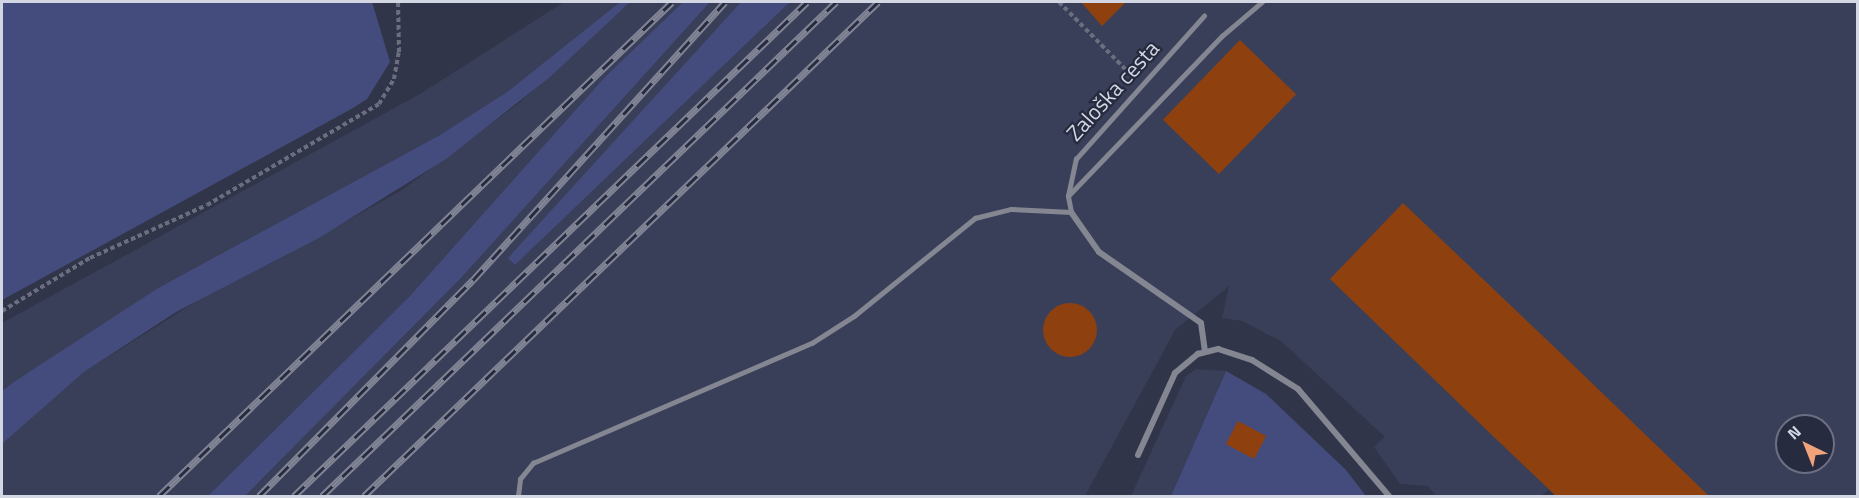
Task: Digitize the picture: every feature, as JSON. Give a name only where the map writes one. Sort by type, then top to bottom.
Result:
[{"type":"street","name":"Zaloška cesta","points":[[1071,212],[1099,252],[1201,323],[1205,351]]},
{"type":"street","points":[[1138,455],[1175,373],[1205,351],[1218,348],[1252,360],[1298,389],[1389,496]]},
{"type":"lane","points":[[1068,196],[1222,36],[1262,2]]},
{"type":"lane","name":"Zaloška cesta","points":[[1071,212],[1068,196],[1076,159],[1203,16]]},
{"type":"lane","points":[[518,496],[520,479],[542,458],[812,343],[854,316],[975,218],[1011,209],[1071,212]]},
{"type":"path","points":[[2,311],[90,258],[207,205],[379,104],[394,79],[399,52],[398,2]]},
{"type":"path","points":[[1059,2],[1142,87]]},
{"type":"shaded area","points":[[2,2],[372,2],[390,62],[367,99],[353,108],[2,300]]},
{"type":"shaded area","points":[[564,2],[620,2],[507,92],[440,135],[158,288],[2,391],[2,323],[420,94]]},
{"type":"shaded area","points":[[620,2],[630,2],[550,77],[446,159],[319,238],[176,312],[84,372],[2,444],[2,391],[14,382],[158,288],[440,135],[507,92]]},
{"type":"shaded area","points":[[630,2],[683,2],[604,78],[409,297],[208,496],[2,496],[2,444],[84,372],[221,286],[272,263],[402,190],[519,103]]},
{"type":"shaded area","points":[[683,2],[710,2],[461,278],[245,496],[208,496],[409,297],[604,78]]},
{"type":"shaded area","points":[[710,2],[741,2],[509,258],[516,264],[790,2],[1857,2],[1857,496],[1556,496],[1548,490],[1541,496],[1436,496],[1428,486],[1400,484],[1374,447],[1385,437],[1281,341],[1242,321],[1222,318],[1229,286],[1175,330],[1085,496],[245,496],[461,278]]},
{"type":"shaded area","points":[[741,2],[790,2],[515,265],[508,258]]},
{"type":"shaded area","points":[[1196,369],[1226,371],[1171,496],[1131,496],[1186,376]]},
{"type":"shaded area","points":[[1226,371],[1266,394],[1346,470],[1366,496],[1171,496]]},
{"type":"building","points":[[1081,2],[1126,2],[1102,26]]},
{"type":"building","points":[[1240,40],[1296,94],[1219,174],[1163,120]]},
{"type":"building","points":[[1403,203],[1709,496],[1556,496],[1494,437],[1330,279]]},
{"type":"building","points":[[1070,303],[1080,305],[1089,311],[1095,320],[1097,330],[1095,340],[1089,349],[1080,355],[1070,357],[1060,355],[1051,349],[1045,340],[1043,330],[1045,320],[1051,311],[1060,305]]},
{"type":"building","points":[[1238,421],[1266,436],[1254,459],[1226,444]]},
{"type":"railway","points":[[159,496],[672,2]]},
{"type":"railway","points":[[259,496],[473,280],[725,2]]},
{"type":"railway","points":[[294,496],[807,2]]},
{"type":"railway","points":[[322,496],[836,2]]},
{"type":"railway","points":[[364,496],[878,2]]}]
